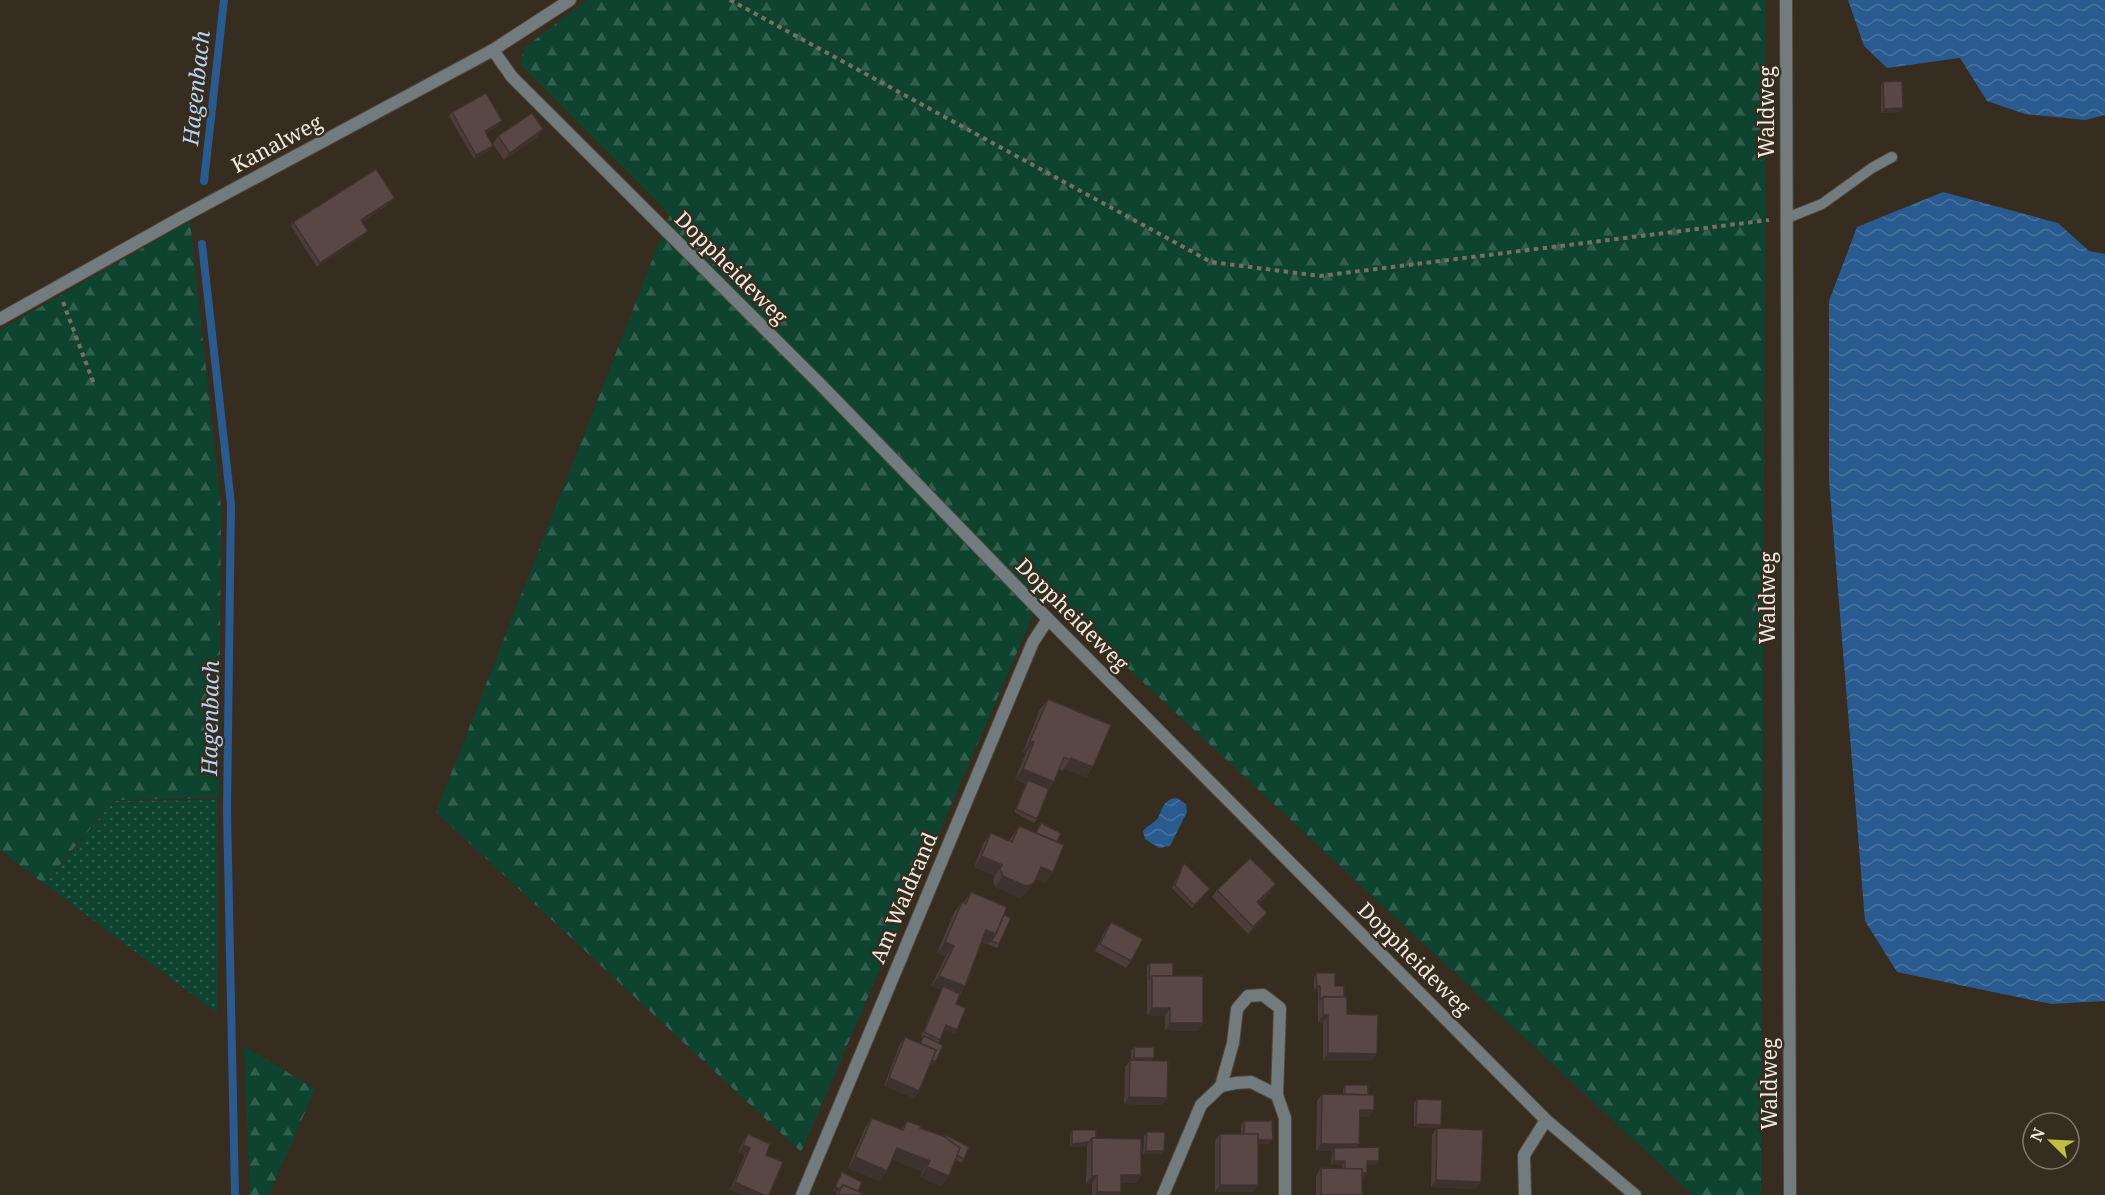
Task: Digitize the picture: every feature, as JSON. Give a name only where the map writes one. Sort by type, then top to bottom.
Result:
[{"type":"street","name":"Kanalweg","points":[[0,319],[182,217],[493,50],[570,0]]},
{"type":"street","name":"Waldweg","points":[[1786,0],[1790,1195]]},
{"type":"street","name":"Doppheideweg","points":[[493,50],[512,76],[821,385],[1048,619],[1546,1120],[1635,1195]]},
{"type":"street","name":"Am Waldrand","points":[[802,1195],[1033,642],[1048,619]]},
{"type":"street","points":[[1163,1195],[1201,1105],[1221,1086],[1233,1043],[1237,1009],[1248,996],[1263,995],[1280,1008],[1277,1095],[1285,1118],[1285,1195]]},
{"type":"street","points":[[1221,1086],[1251,1082],[1277,1095]]},
{"type":"street","points":[[1525,1195],[1524,1155],[1546,1120]]},
{"type":"lane","points":[[1787,218],[1822,204],[1872,168],[1892,157]]},
{"type":"path","points":[[730,0],[1211,262],[1320,276],[1787,218]]},
{"type":"path","points":[[57,287],[94,384]]},
{"type":"green space","points":[[587,0],[1766,0],[1761,1195],[1693,1195],[1044,590],[801,1152],[436,812],[670,215],[520,64],[524,48]]},
{"type":"green space","points":[[190,221],[221,506],[219,798],[114,800],[44,884],[0,850],[0,330]]},
{"type":"green space","points":[[218,800],[217,1013],[45,884],[114,801]]},
{"type":"green space","points":[[244,1046],[315,1089],[269,1195],[250,1195]]},
{"type":"water","points":[[1848,0],[2105,0],[2105,115],[2085,120],[2025,114],[1987,101],[1960,58],[1887,68],[1864,46]]},
{"type":"water","points":[[1943,192],[2058,223],[2089,251],[2105,254],[2105,1001],[2051,1004],[1897,972],[1865,921],[1829,480],[1829,301],[1857,227]]},
{"type":"water","points":[[1177,798],[1186,804],[1187,812],[1170,846],[1159,848],[1145,839],[1143,831],[1158,818],[1166,802]]},
{"type":"building","points":[[1902,81],[1903,108],[1884,109],[1883,82]]},
{"type":"building","points":[[486,93],[502,121],[485,131],[493,146],[476,155],[452,112]]},
{"type":"building","points":[[532,113],[543,129],[510,153],[498,136]]},
{"type":"building","points":[[376,169],[395,198],[361,220],[368,231],[320,263],[293,222]]},
{"type":"building","points":[[1048,699],[1111,725],[1093,767],[1064,757],[1054,782],[1023,769],[1034,742],[1030,741]]},
{"type":"building","points":[[1028,780],[1049,789],[1037,819],[1016,809]]},
{"type":"building","points":[[1041,823],[1061,833],[1057,842],[1036,833]]},
{"type":"building","points":[[1019,826],[1064,845],[1053,872],[1041,867],[1034,883],[1026,886],[1003,876],[1000,869],[1002,865],[981,856],[991,833],[1012,842]]},
{"type":"building","points":[[1250,858],[1276,884],[1257,902],[1267,913],[1253,927],[1217,890]]},
{"type":"building","points":[[1184,863],[1210,889],[1194,905],[1175,885]]},
{"type":"building","points":[[971,892],[1007,907],[996,934],[986,930],[965,986],[939,976],[954,946],[945,942],[962,902],[966,904]]},
{"type":"building","points":[[1004,915],[1011,918],[999,944],[991,941]]},
{"type":"building","points":[[1111,922],[1143,939],[1131,961],[1100,944]]},
{"type":"building","points":[[1150,963],[1173,963],[1173,976],[1152,976],[1149,979]]},
{"type":"building","points":[[1316,973],[1335,973],[1335,986],[1344,986],[1344,997],[1323,997],[1320,1000],[1320,986],[1317,986]]},
{"type":"building","points":[[1152,976],[1203,976],[1203,1023],[1170,1023],[1170,1008],[1152,1008]]},
{"type":"building","points":[[943,986],[960,994],[956,1004],[966,1008],[957,1030],[946,1025],[940,1040],[924,1032]]},
{"type":"building","points":[[1323,997],[1347,997],[1347,1014],[1378,1015],[1377,1054],[1328,1053],[1328,1015],[1323,1015]]},
{"type":"building","points":[[924,1036],[943,1045],[936,1061],[932,1060],[936,1050],[920,1044]]},
{"type":"building","points":[[905,1037],[936,1050],[919,1091],[889,1078]]},
{"type":"building","points":[[1134,1047],[1154,1047],[1154,1058],[1134,1058]]},
{"type":"building","points":[[1130,1060],[1168,1061],[1167,1098],[1129,1097]]},
{"type":"building","points":[[1345,1085],[1368,1085],[1368,1095],[1345,1094]]},
{"type":"building","points":[[1322,1094],[1374,1095],[1374,1110],[1360,1110],[1359,1144],[1321,1144]]},
{"type":"building","points":[[1417,1099],[1442,1100],[1441,1125],[1416,1124]]},
{"type":"building","points":[[872,1118],[903,1130],[907,1121],[943,1136],[960,1148],[949,1176],[927,1167],[930,1161],[897,1148],[887,1171],[855,1157]]},
{"type":"building","points":[[1244,1121],[1272,1121],[1273,1140],[1258,1140],[1258,1134],[1244,1134]]},
{"type":"building","points":[[1437,1128],[1483,1130],[1481,1182],[1436,1180]]},
{"type":"building","points":[[1072,1130],[1096,1130],[1096,1138],[1092,1138],[1089,1142],[1072,1144]]},
{"type":"building","points":[[1147,1132],[1165,1132],[1164,1151],[1146,1151]]},
{"type":"building","points":[[748,1134],[770,1144],[766,1155],[783,1162],[769,1195],[735,1182],[750,1148],[743,1145]]},
{"type":"building","points":[[1220,1134],[1258,1134],[1258,1185],[1220,1185]]},
{"type":"building","points":[[946,1135],[969,1147],[964,1159],[957,1155],[960,1148],[945,1137]]},
{"type":"building","points":[[1092,1138],[1141,1139],[1141,1175],[1121,1175],[1121,1192],[1097,1192],[1097,1176],[1092,1176]]},
{"type":"building","points":[[1379,1147],[1379,1161],[1367,1161],[1367,1173],[1362,1173],[1362,1169],[1345,1169],[1345,1161],[1334,1161],[1334,1148]]},
{"type":"building","points":[[1321,1168],[1362,1169],[1362,1195],[1321,1195]]},
{"type":"building","points":[[842,1172],[862,1182],[858,1191],[843,1185],[840,1189],[835,1187]]},
{"type":"building","points":[[843,1185],[866,1195],[838,1195]]},
{"type":"waterway","name":"Hagenbach","points":[[204,181],[224,0]]},
{"type":"waterway","name":"Hagenbach","points":[[202,244],[231,504],[227,811],[235,1195]]}]
